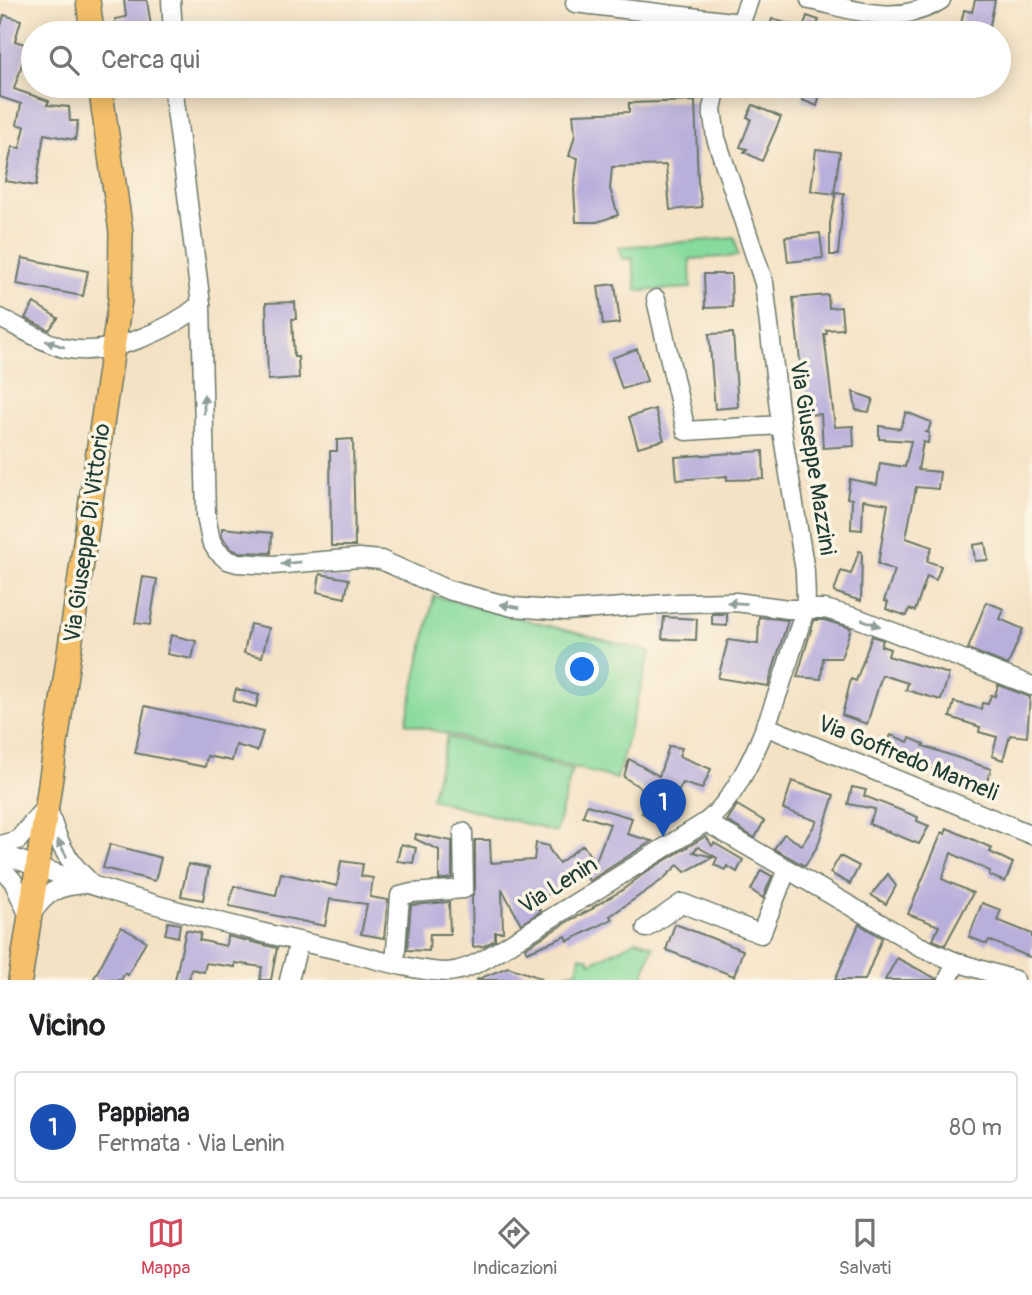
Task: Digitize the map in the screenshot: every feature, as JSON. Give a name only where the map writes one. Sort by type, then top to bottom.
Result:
[{"type":"main road","points":[[88,0],[91,21]]},
{"type":"main road","name":"Via Giuseppe Di Vittorio","points":[[20,980],[115,346],[122,274],[121,232],[102,98]]},
{"type":"street","points":[[171,0],[172,21]]},
{"type":"street","points":[[741,21],[749,0]]},
{"type":"street","points":[[810,0],[891,15],[918,12],[941,0]]},
{"type":"street","points":[[575,3],[692,21]]},
{"type":"street","points":[[175,98],[201,304],[206,516],[211,541],[227,560],[253,565],[359,558],[381,560],[449,590],[513,607],[566,611],[736,602],[788,609],[825,608],[1032,687]]},
{"type":"street","name":"Via Giuseppe Mazzini","points":[[706,822],[730,797],[765,726],[805,608],[805,571],[781,425],[764,283],[716,138],[712,109],[714,98]]},
{"type":"street","points":[[656,299],[686,431],[781,425]]},
{"type":"street","points":[[0,318],[46,342],[67,348],[115,346],[165,329],[201,304]]},
{"type":"street","name":"Via Goffredo Mameli","points":[[765,726],[1032,835]]},
{"type":"street","points":[[0,845],[18,839],[47,805]]},
{"type":"street","name":"Via Lenin","points":[[47,805],[61,848],[75,868],[92,884]]},
{"type":"street","points":[[706,822],[919,946],[956,962],[1015,980]]},
{"type":"street","name":"Via Lenin","points":[[0,853],[186,914],[299,942],[458,975],[706,822]]},
{"type":"street","points":[[395,963],[400,896],[464,889],[463,832]]},
{"type":"street","points":[[0,866],[13,881],[29,916]]},
{"type":"street","points":[[646,928],[682,903],[761,934],[787,869]]},
{"type":"street","name":"Via Lenin","points":[[29,916],[48,893],[58,888],[92,884]]},
{"type":"street","points":[[289,980],[299,942]]},
{"type":"street","points":[[948,980],[956,962]]},
{"type":"green space","points":[[735,238],[738,256],[690,259],[691,288],[637,291],[632,258],[622,259],[619,247]]},
{"type":"green space","points":[[434,596],[650,652],[617,779],[406,723]]},
{"type":"green space","points":[[447,737],[572,770],[556,832],[431,799]]},
{"type":"green space","points":[[637,940],[653,946],[642,980],[561,980],[562,975],[577,971],[580,956],[588,958],[591,963]]},
{"type":"building","points":[[124,0],[147,0],[150,21],[115,21],[126,17]]},
{"type":"building","points":[[975,0],[995,0],[991,21],[962,21],[964,10],[972,12]]},
{"type":"building","points":[[4,15],[21,20],[15,41],[21,43],[21,67],[14,89],[21,91],[21,98],[40,98],[49,101],[47,105],[69,107],[70,121],[78,121],[75,140],[44,134],[36,186],[5,181],[12,147],[20,148],[25,126],[17,125],[21,104],[0,97],[0,29]]},
{"type":"building","points":[[807,16],[819,20],[818,21],[805,21]]},
{"type":"building","points":[[803,98],[819,98],[817,106],[802,100]]},
{"type":"building","points":[[695,101],[698,182],[702,207],[670,210],[666,165],[612,167],[610,189],[618,215],[597,222],[576,222],[574,189],[578,158],[569,156],[575,135],[573,114],[629,112],[629,103]]},
{"type":"building","points":[[753,105],[781,117],[762,161],[740,147],[751,119],[747,117]]},
{"type":"building","points":[[816,149],[840,152],[834,194],[811,191]]},
{"type":"building","points":[[836,192],[844,193],[838,255],[830,255],[830,223]]},
{"type":"building","points":[[820,233],[823,258],[788,262],[785,237]]},
{"type":"building","points":[[22,258],[88,271],[83,296],[17,284]]},
{"type":"building","points":[[704,274],[731,274],[732,307],[705,308]]},
{"type":"building","points":[[615,284],[620,323],[603,325],[598,286]]},
{"type":"building","points":[[828,295],[829,308],[841,307],[843,329],[826,330],[827,334],[824,334],[835,427],[853,426],[854,446],[823,448],[821,414],[806,415],[793,298]]},
{"type":"building","points":[[295,302],[296,319],[292,319],[294,357],[298,357],[299,378],[268,380],[266,303]]},
{"type":"building","points":[[34,303],[58,318],[49,330],[25,318]]},
{"type":"building","points":[[733,333],[738,407],[715,409],[709,334]]},
{"type":"building","points":[[637,349],[647,381],[622,389],[612,358]]},
{"type":"building","points":[[853,392],[873,399],[869,412],[856,410]]},
{"type":"building","points":[[655,409],[664,440],[638,447],[629,417]]},
{"type":"building","points":[[906,412],[931,422],[928,432],[925,432],[929,433],[928,443],[923,442],[918,470],[940,472],[938,489],[916,487],[906,538],[932,547],[927,561],[941,566],[936,580],[927,576],[915,611],[909,609],[907,616],[886,609],[888,602],[884,601],[895,570],[878,564],[888,504],[863,500],[862,530],[851,529],[852,499],[847,498],[850,479],[877,485],[880,463],[905,467],[911,441],[879,439],[879,426],[900,429]]},
{"type":"building","points":[[353,439],[355,546],[331,546],[330,451],[337,451],[337,440]]},
{"type":"building","points":[[763,451],[764,479],[727,480],[727,476],[677,480],[675,457]]},
{"type":"building","points":[[222,528],[272,533],[271,553],[239,552],[231,549],[222,537]]},
{"type":"building","points":[[985,543],[988,560],[975,561],[973,545]]},
{"type":"building","points":[[859,551],[862,552],[861,601],[834,592],[841,571],[851,574]]},
{"type":"building","points":[[320,574],[349,579],[345,598],[317,592]]},
{"type":"building","points":[[143,577],[157,579],[150,625],[135,623]]},
{"type":"building","points":[[986,602],[1004,609],[1000,619],[1023,629],[1008,665],[968,649]]},
{"type":"building","points":[[712,614],[727,614],[727,626],[712,625]]},
{"type":"building","points":[[664,617],[697,619],[696,640],[662,639]]},
{"type":"building","points":[[759,617],[788,620],[768,686],[718,678],[728,640],[758,644]]},
{"type":"building","points":[[814,620],[824,620],[851,628],[841,658],[823,658],[821,679],[797,677]]},
{"type":"building","points":[[250,624],[269,628],[262,657],[244,653]]},
{"type":"building","points":[[171,635],[196,641],[192,659],[167,654]]},
{"type":"building","points":[[872,636],[883,640],[881,646],[890,649],[888,656],[949,674],[941,700],[906,690],[908,683],[882,675],[867,724],[842,715],[851,679],[856,681]]},
{"type":"building","points":[[998,685],[1030,697],[1027,737],[1010,735],[1003,760],[992,756],[997,737],[979,732],[980,727],[950,717],[954,702],[981,709],[982,703],[988,704],[991,695],[995,696]]},
{"type":"building","points":[[236,689],[259,695],[256,707],[233,701]]},
{"type":"building","points":[[145,706],[263,732],[257,751],[236,745],[232,761],[207,756],[205,767],[135,753]]},
{"type":"building","points":[[891,735],[908,742],[910,738],[924,744],[923,746],[991,769],[984,790],[971,786],[973,780],[951,772],[949,777],[935,773],[936,770],[885,748]]},
{"type":"building","points":[[669,746],[682,748],[679,756],[711,769],[702,789],[683,783],[660,824],[642,813],[652,795],[624,777],[629,759],[659,776]]},
{"type":"building","points":[[792,781],[834,795],[818,845],[805,866],[774,849],[784,834],[802,845],[817,821],[783,809]]},
{"type":"building","points":[[852,787],[866,790],[864,796],[918,817],[917,821],[929,826],[919,844],[869,824],[875,809],[848,804]]},
{"type":"building","points":[[587,805],[632,818],[627,834],[652,841],[589,881],[584,872],[534,903],[541,911],[521,924],[502,889],[503,932],[495,932],[495,940],[484,946],[473,947],[475,840],[490,840],[491,863],[534,860],[536,843],[549,846],[559,863],[583,845],[595,863],[610,824],[583,816]]},
{"type":"building","points":[[737,805],[764,821],[755,838],[727,821]]},
{"type":"building","points":[[947,828],[992,848],[990,852],[1013,863],[1005,882],[989,875],[990,871],[951,853],[942,879],[973,893],[945,945],[933,940],[939,926],[908,914],[942,832],[945,834]]},
{"type":"building","points":[[416,834],[452,841],[452,878],[439,880],[439,850],[415,839]]},
{"type":"building","points":[[706,836],[712,846],[714,843],[743,860],[737,872],[727,866],[725,870],[714,865],[717,858],[698,847],[693,852],[713,857],[685,872],[678,865],[662,880],[610,916],[612,919],[568,941],[566,936],[527,952],[525,948],[594,908],[646,872]]},
{"type":"building","points":[[110,844],[161,858],[155,881],[103,868]]},
{"type":"building","points":[[401,844],[416,848],[413,863],[397,861]]},
{"type":"building","points":[[840,856],[859,866],[850,884],[830,873]]},
{"type":"building","points":[[341,861],[363,864],[361,876],[373,878],[370,897],[388,900],[384,938],[361,934],[367,904],[330,899],[325,926],[229,906],[234,886],[276,895],[281,873],[337,886]]},
{"type":"building","points":[[188,864],[209,868],[203,900],[181,896]]},
{"type":"building","points":[[761,870],[772,876],[763,898],[751,890]]},
{"type":"building","points":[[888,874],[896,886],[886,904],[871,895]]},
{"type":"building","points":[[449,902],[450,934],[430,934],[429,951],[407,950],[411,905]]},
{"type":"building","points":[[982,903],[1001,910],[997,920],[1032,934],[1032,958],[989,940],[987,944],[969,937]]},
{"type":"building","points":[[168,922],[180,924],[178,937],[165,934]]},
{"type":"building","points":[[675,924],[743,950],[734,976],[666,950]]},
{"type":"building","points":[[859,924],[882,938],[865,980],[835,980]]},
{"type":"building","points":[[121,927],[146,941],[128,975],[125,973],[121,980],[93,980]]},
{"type":"building","points":[[186,930],[201,933],[199,940],[226,946],[227,936],[277,948],[271,980],[260,980],[262,967],[206,963],[204,972],[191,969],[189,980],[175,980]]},
{"type":"building","points":[[897,958],[937,979],[937,980],[885,980]]},
{"type":"building","points":[[508,967],[541,978],[476,980]]},
{"type":"place","name":"Pappiana","points":[[663,837]]}]
